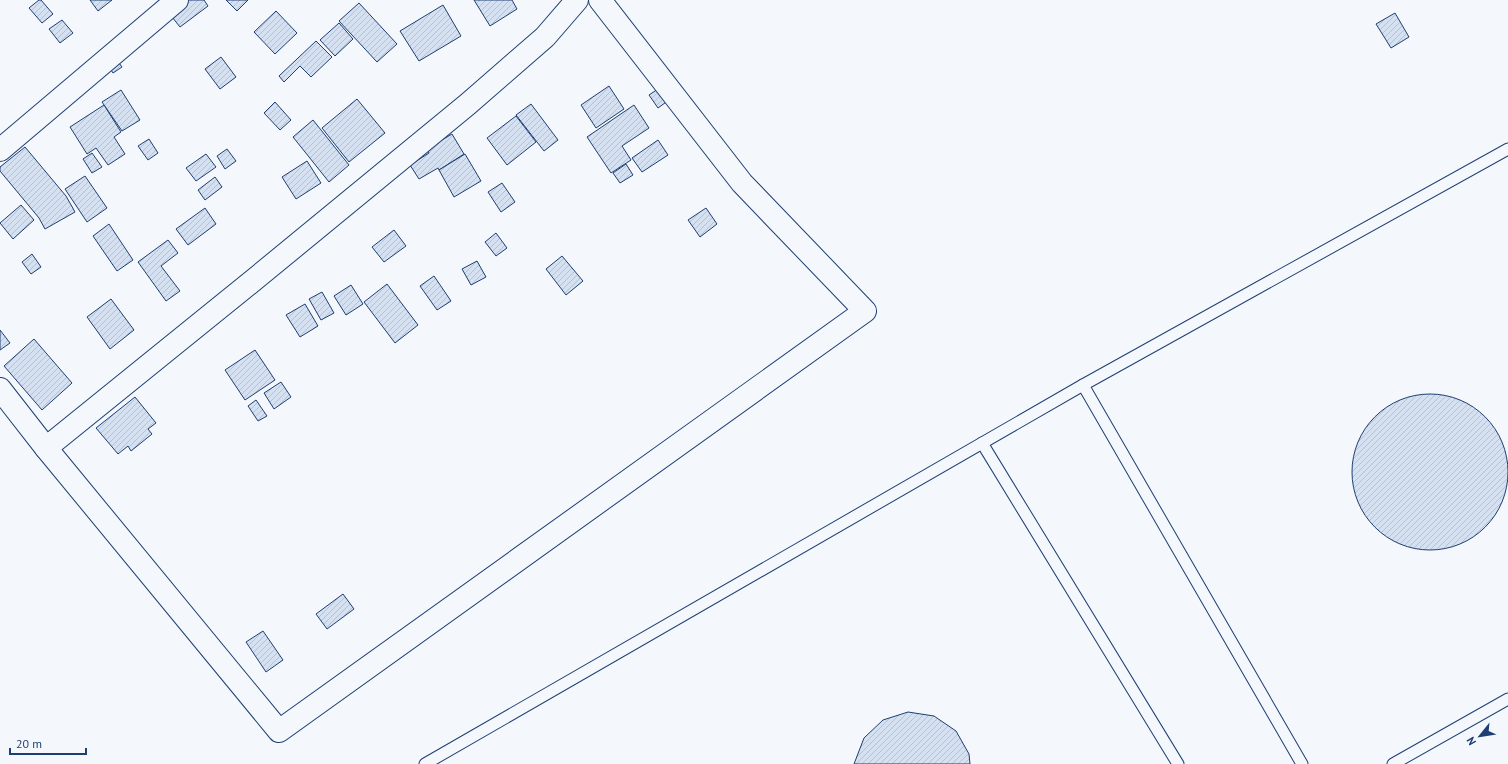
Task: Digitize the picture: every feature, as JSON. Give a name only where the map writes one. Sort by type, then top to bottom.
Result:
[{"type":"street","points":[[0,150],[177,0]]},
{"type":"street","points":[[46,448],[468,104],[545,37],[577,0]]},
{"type":"street","points":[[0,389],[46,448],[279,730],[865,311],[742,183],[600,0]]},
{"type":"lane","points":[[425,764],[1083,385],[1508,149]]},
{"type":"lane","points":[[1083,385],[1302,764]]},
{"type":"lane","points":[[982,443],[1178,764]]},
{"type":"lane","points":[[1393,764],[1508,699]]},
{"type":"building","points":[[41,0],[53,14],[42,23],[29,8]]},
{"type":"building","points":[[90,0],[112,0],[98,11]]},
{"type":"building","points":[[184,0],[204,0],[208,6],[180,27],[168,12]]},
{"type":"building","points":[[226,0],[248,0],[237,11]]},
{"type":"building","points":[[474,0],[512,0],[517,9],[490,26]]},
{"type":"building","points":[[359,3],[397,44],[377,62],[339,21]]},
{"type":"building","points":[[443,5],[461,36],[419,61],[400,31]]},
{"type":"building","points":[[276,11],[297,33],[275,54],[254,32]]},
{"type":"building","points":[[1395,13],[1409,37],[1391,48],[1376,24]]},
{"type":"building","points":[[62,20],[73,33],[60,43],[49,29]]},
{"type":"building","points":[[339,23],[353,39],[335,56],[320,40]]},
{"type":"building","points":[[316,41],[332,57],[311,77],[300,66],[284,82],[279,76]]},
{"type":"building","points":[[114,56],[122,67],[113,73],[106,62]]},
{"type":"building","points":[[221,57],[236,77],[220,89],[205,69]]},
{"type":"building","points":[[609,86],[624,109],[596,128],[581,105]]},
{"type":"building","points":[[661,87],[669,100],[658,108],[649,95]]},
{"type":"building","points":[[121,90],[140,120],[122,131],[102,102]]},
{"type":"building","points":[[357,99],[385,133],[349,162],[322,128]]},
{"type":"building","points":[[275,102],[291,120],[280,130],[264,113]]},
{"type":"building","points":[[531,104],[558,140],[544,151],[516,115]]},
{"type":"building","points":[[104,105],[121,132],[114,137],[125,154],[108,165],[96,148],[87,154],[70,127]]},
{"type":"building","points":[[634,105],[649,128],[622,146],[631,160],[611,173],[587,137]]},
{"type":"building","points":[[516,116],[536,142],[507,165],[487,138]]},
{"type":"building","points":[[313,120],[349,165],[329,182],[293,137]]},
{"type":"building","points":[[452,134],[464,154],[439,170],[438,168],[419,179],[410,165],[429,153],[427,149]]},
{"type":"building","points":[[149,139],[158,153],[148,160],[138,146]]},
{"type":"building","points":[[658,140],[668,155],[642,172],[632,158]]},
{"type":"building","points":[[25,147],[66,196],[75,212],[45,229],[39,218],[0,171],[0,167]]},
{"type":"building","points":[[227,149],[236,161],[225,169],[217,156]]},
{"type":"building","points":[[92,153],[102,167],[92,173],[83,159]]},
{"type":"building","points":[[206,154],[216,167],[196,181],[186,168]]},
{"type":"building","points":[[465,154],[481,181],[454,197],[439,170]]},
{"type":"building","points":[[307,161],[321,183],[296,199],[282,177]]},
{"type":"building","points":[[626,164],[633,175],[620,183],[613,173]]},
{"type":"building","points":[[85,176],[107,208],[87,222],[65,189]]},
{"type":"building","points":[[215,177],[222,187],[205,200],[198,190]]},
{"type":"building","points":[[502,183],[515,202],[501,212],[488,192]]},
{"type":"building","points":[[21,205],[34,220],[13,239],[0,223]]},
{"type":"building","points":[[205,208],[216,224],[188,245],[176,229]]},
{"type":"building","points":[[706,208],[717,224],[700,237],[688,220]]},
{"type":"building","points":[[109,224],[133,260],[117,271],[93,236]]},
{"type":"building","points":[[394,230],[406,246],[384,262],[372,247]]},
{"type":"building","points":[[496,233],[507,248],[496,256],[485,242]]},
{"type":"building","points":[[168,240],[178,253],[161,266],[180,291],[166,301],[138,262]]},
{"type":"building","points":[[32,254],[41,267],[31,274],[22,262]]},
{"type":"building","points":[[562,256],[583,281],[566,295],[546,269]]},
{"type":"building","points":[[477,261],[486,277],[471,285],[462,269]]},
{"type":"building","points":[[434,276],[451,301],[437,310],[420,286]]},
{"type":"building","points":[[387,284],[418,325],[395,343],[364,302]]},
{"type":"building","points":[[351,285],[363,304],[346,315],[334,296]]},
{"type":"building","points":[[322,292],[334,313],[321,320],[309,299]]},
{"type":"building","points":[[111,299],[134,330],[110,349],[87,317]]},
{"type":"building","points":[[305,304],[318,326],[300,337],[286,315]]},
{"type":"building","points":[[0,330],[10,343],[0,350]]},
{"type":"building","points":[[34,339],[72,383],[42,410],[4,366]]},
{"type":"building","points":[[255,350],[275,380],[245,400],[225,370]]},
{"type":"building","points":[[281,382],[291,397],[274,409],[264,393]]},
{"type":"building","points":[[1430,394],[1460,400],[1473,407],[1485,417],[1495,429],[1502,442],[1508,472],[1502,502],[1495,515],[1485,527],[1473,537],[1460,544],[1430,550],[1400,544],[1387,537],[1375,527],[1365,515],[1358,502],[1352,472],[1358,442],[1365,429],[1375,417],[1387,407],[1400,400]]},
{"type":"building","points":[[135,397],[156,423],[148,429],[152,434],[131,451],[128,446],[118,454],[96,428]]},
{"type":"building","points":[[256,400],[267,416],[258,421],[248,406]]},
{"type":"building","points":[[343,594],[354,609],[327,629],[316,614]]},
{"type":"building","points":[[263,631],[283,660],[266,672],[246,642]]},
{"type":"building","points":[[908,712],[934,716],[956,731],[969,754],[970,764],[854,764],[864,738],[883,720]]}]
